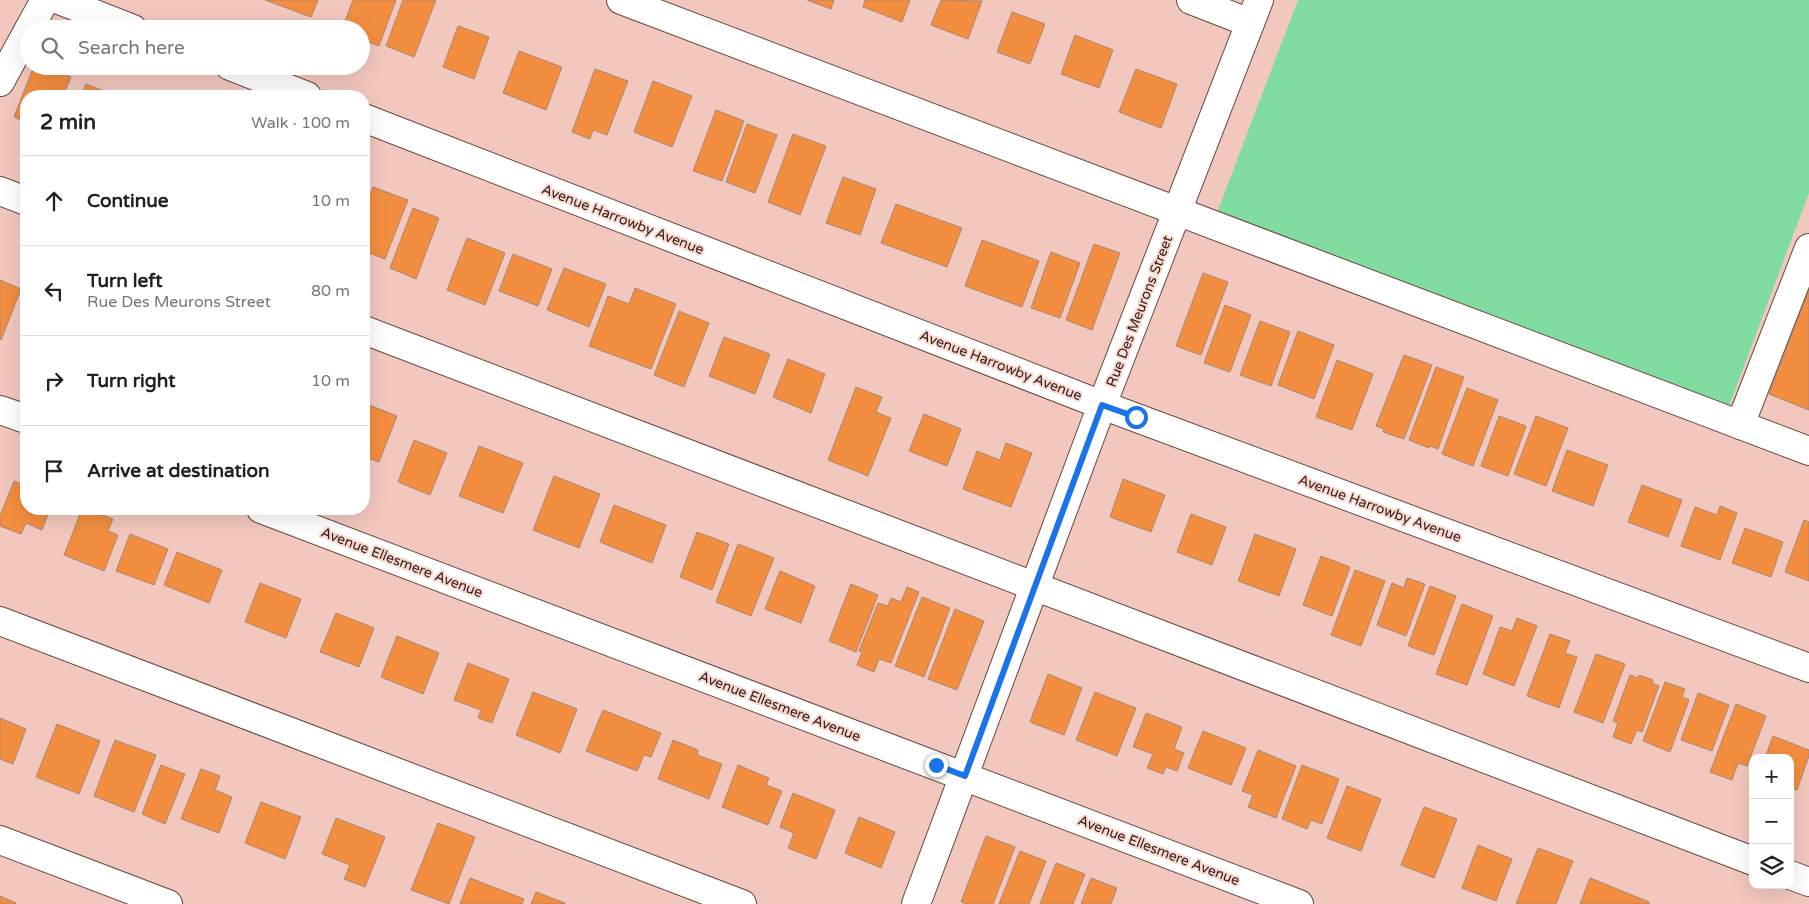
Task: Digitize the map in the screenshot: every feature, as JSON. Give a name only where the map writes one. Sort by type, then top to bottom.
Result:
[{"type":"street","points":[[34,20],[45,0]]},
{"type":"street","points":[[59,0],[110,20]]},
{"type":"street","points":[[621,0],[1809,451]]},
{"type":"street","points":[[1191,0],[1254,11]]},
{"type":"street","name":"Rue Des Meurons Street","points":[[916,904],[1102,405],[1254,11]]},
{"type":"street","points":[[0,82],[20,45]]},
{"type":"street","points":[[253,75],[292,90]]},
{"type":"street","name":"Avenue Harrowby Avenue","points":[[370,120],[1102,405],[1809,668]]},
{"type":"street","points":[[0,191],[20,199]]},
{"type":"street","points":[[1740,425],[1809,248]]},
{"type":"street","points":[[370,332],[1749,859]]},
{"type":"street","points":[[0,410],[20,418]]},
{"type":"street","name":"Avenue Ellesmere Avenue","points":[[277,515],[1299,904]]},
{"type":"street","points":[[0,621],[742,904]]},
{"type":"street","points":[[0,840],[168,904]]},
{"type":"street","points":[[1794,876],[1809,882]]},
{"type":"green space","points":[[1298,0],[1809,0],[1809,193],[1728,409],[1216,215]]},
{"type":"building","points":[[265,0],[318,0],[311,17]]},
{"type":"building","points":[[353,0],[396,0],[379,46],[370,42],[370,20],[345,20]]},
{"type":"building","points":[[403,0],[436,0],[414,57],[386,46]]},
{"type":"building","points":[[807,0],[834,0],[831,9]]},
{"type":"building","points":[[865,0],[910,0],[902,22],[863,7]]},
{"type":"building","points":[[941,0],[982,1],[968,39],[931,25]]},
{"type":"building","points":[[1012,12],[1045,24],[1030,64],[997,52]]},
{"type":"building","points":[[458,26],[489,37],[474,79],[443,67]]},
{"type":"building","points":[[1075,35],[1113,50],[1099,88],[1061,74]]},
{"type":"building","points":[[519,51],[562,67],[546,110],[503,93]]},
{"type":"building","points":[[595,69],[628,81],[607,135],[593,130],[590,139],[572,132]]},
{"type":"building","points":[[1136,69],[1177,84],[1161,128],[1119,112]]},
{"type":"building","points":[[30,75],[66,75],[71,77],[66,90],[25,90]]},
{"type":"building","points":[[653,81],[692,96],[672,147],[634,132]]},
{"type":"building","points":[[86,84],[102,90],[84,90]]},
{"type":"building","points":[[20,102],[20,120],[14,117]]},
{"type":"building","points":[[716,110],[744,121],[722,181],[693,171]]},
{"type":"building","points":[[747,124],[777,135],[755,193],[726,182]]},
{"type":"building","points":[[793,134],[826,146],[800,215],[768,202]]},
{"type":"building","points":[[843,177],[876,189],[860,235],[826,223]]},
{"type":"building","points":[[373,187],[408,200],[385,259],[370,253],[370,195]]},
{"type":"building","points":[[896,204],[962,228],[947,267],[881,243]]},
{"type":"building","points":[[413,208],[439,218],[416,279],[390,268]]},
{"type":"building","points":[[467,238],[505,253],[485,305],[447,290]]},
{"type":"building","points":[[982,240],[1039,261],[1022,307],[965,286]]},
{"type":"building","points":[[1094,244],[1120,253],[1092,330],[1066,320]]},
{"type":"building","points":[[1051,252],[1080,263],[1060,318],[1031,308]]},
{"type":"building","points":[[513,254],[552,269],[538,306],[499,291]]},
{"type":"building","points":[[564,268],[606,284],[589,327],[547,310]]},
{"type":"building","points":[[1203,273],[1228,282],[1201,355],[1176,346]]},
{"type":"building","points":[[0,280],[20,289],[20,292],[0,339]]},
{"type":"building","points":[[635,288],[676,304],[651,369],[589,346],[608,296],[629,304]]},
{"type":"building","points":[[1809,290],[1809,410],[1769,394]]},
{"type":"building","points":[[1225,305],[1251,315],[1230,372],[1204,363]]},
{"type":"building","points":[[679,311],[709,323],[684,387],[654,375]]},
{"type":"building","points":[[1260,321],[1290,332],[1271,386],[1240,375]]},
{"type":"building","points":[[1298,331],[1334,345],[1314,399],[1278,385]]},
{"type":"building","points":[[724,337],[770,354],[755,394],[709,376]]},
{"type":"building","points":[[1404,355],[1432,365],[1404,439],[1383,432],[1384,429],[1376,426]]},
{"type":"building","points":[[788,359],[825,374],[811,413],[773,397]]},
{"type":"building","points":[[1337,360],[1373,374],[1352,430],[1316,417]]},
{"type":"building","points":[[1436,367],[1464,377],[1438,449],[1430,446],[1429,448],[1409,440]]},
{"type":"building","points":[[856,387],[882,397],[876,412],[891,418],[868,476],[828,460]]},
{"type":"building","points":[[1467,388],[1498,400],[1473,466],[1442,454]]},
{"type":"building","points":[[370,405],[397,416],[379,462],[370,459]]},
{"type":"building","points":[[924,414],[961,429],[947,466],[909,451]]},
{"type":"building","points":[[1499,416],[1526,426],[1508,476],[1481,466]]},
{"type":"building","points":[[1536,416],[1568,428],[1546,486],[1514,474]]},
{"type":"building","points":[[414,440],[447,453],[430,495],[398,482]]},
{"type":"building","points":[[1006,443],[1032,453],[1011,507],[963,489],[977,451],[1000,460]]},
{"type":"building","points":[[479,446],[523,463],[503,513],[459,496]]},
{"type":"building","points":[[1567,450],[1608,465],[1593,506],[1552,491]]},
{"type":"building","points":[[554,476],[600,494],[579,548],[533,530]]},
{"type":"building","points":[[1123,479],[1165,495],[1151,532],[1110,517]]},
{"type":"building","points":[[14,481],[20,484],[20,515],[48,515],[42,530],[26,523],[21,534],[0,526],[0,516]]},
{"type":"building","points":[[1642,485],[1682,500],[1668,537],[1628,522]]},
{"type":"building","points":[[614,505],[666,525],[652,563],[600,542]]},
{"type":"building","points":[[1720,506],[1737,513],[1720,560],[1681,546],[1695,507],[1717,515]]},
{"type":"building","points":[[1191,514],[1226,527],[1212,565],[1177,552]]},
{"type":"building","points":[[80,515],[102,515],[113,519],[108,531],[118,535],[104,571],[64,555]]},
{"type":"building","points":[[1804,520],[1809,522],[1809,581],[1785,572]]},
{"type":"building","points":[[1745,528],[1783,542],[1771,577],[1732,563]]},
{"type":"building","points":[[697,532],[729,544],[712,590],[680,577]]},
{"type":"building","points":[[130,534],[168,549],[154,585],[116,571]]},
{"type":"building","points":[[1255,534],[1296,549],[1279,596],[1238,581]]},
{"type":"building","points":[[738,544],[774,558],[751,616],[716,602]]},
{"type":"building","points":[[177,552],[222,570],[209,603],[164,585]]},
{"type":"building","points":[[1321,556],[1350,567],[1332,616],[1303,605]]},
{"type":"building","points":[[1355,570],[1385,581],[1361,646],[1331,635]]},
{"type":"building","points":[[780,571],[815,586],[801,623],[765,609]]},
{"type":"building","points":[[1407,578],[1425,584],[1406,636],[1377,625],[1392,583],[1404,588]]},
{"type":"building","points":[[260,583],[301,599],[286,638],[245,622]]},
{"type":"building","points":[[851,584],[878,595],[856,652],[829,641]]},
{"type":"building","points":[[1430,586],[1456,596],[1434,655],[1408,646]]},
{"type":"building","points":[[907,587],[919,592],[891,663],[879,659],[874,672],[857,665],[862,652],[859,651],[878,603],[888,606],[891,598],[901,602]]},
{"type":"building","points":[[922,597],[950,608],[924,677],[895,666]]},
{"type":"building","points":[[1462,604],[1493,616],[1467,685],[1436,674]]},
{"type":"building","points":[[955,609],[984,621],[957,690],[928,679]]},
{"type":"building","points":[[336,613],[374,628],[359,667],[320,652]]},
{"type":"building","points":[[1517,618],[1537,626],[1514,686],[1483,674],[1500,627],[1512,631]]},
{"type":"building","points":[[1550,634],[1570,641],[1565,653],[1577,657],[1559,708],[1527,696]]},
{"type":"building","points":[[397,636],[439,653],[423,694],[381,677]]},
{"type":"building","points":[[1596,654],[1625,664],[1603,723],[1574,712]]},
{"type":"building","points":[[468,663],[509,679],[492,723],[478,718],[481,710],[454,700]]},
{"type":"building","points":[[1048,674],[1082,688],[1064,735],[1030,722]]},
{"type":"building","points":[[1630,675],[1638,678],[1639,675],[1653,680],[1652,683],[1659,686],[1642,732],[1637,730],[1631,744],[1613,737],[1618,723],[1613,721]]},
{"type":"building","points":[[1665,682],[1685,689],[1682,697],[1689,700],[1670,752],[1643,741]]},
{"type":"building","points":[[533,692],[577,709],[560,753],[516,735]]},
{"type":"building","points":[[1095,692],[1136,708],[1117,756],[1076,740]]},
{"type":"building","points":[[1698,693],[1729,705],[1712,751],[1681,740]]},
{"type":"building","points":[[1736,704],[1766,716],[1752,754],[1749,754],[1747,766],[1738,763],[1732,780],[1710,772]]},
{"type":"building","points":[[603,710],[661,733],[651,757],[644,755],[637,771],[586,751]]},
{"type":"building","points":[[1146,713],[1182,727],[1174,749],[1184,753],[1177,771],[1166,767],[1163,774],[1147,768],[1153,754],[1133,747]]},
{"type":"building","points":[[0,718],[26,729],[13,764],[0,759]]},
{"type":"building","points":[[57,724],[100,741],[79,794],[36,777]]},
{"type":"building","points":[[1203,731],[1246,748],[1231,785],[1188,768]]},
{"type":"building","points":[[1773,736],[1809,750],[1809,756],[1797,790],[1794,789],[1794,754],[1766,754]]},
{"type":"building","points":[[115,740],[156,755],[134,812],[94,796]]},
{"type":"building","points":[[673,740],[698,750],[697,755],[722,764],[709,799],[658,779]]},
{"type":"building","points":[[1258,750],[1296,766],[1276,818],[1248,807],[1253,795],[1242,791]]},
{"type":"building","points":[[161,765],[185,774],[165,824],[142,814]]},
{"type":"building","points":[[738,765],[769,778],[766,785],[782,791],[768,825],[722,807]]},
{"type":"building","points":[[1302,765],[1339,779],[1322,824],[1311,820],[1307,829],[1282,819]]},
{"type":"building","points":[[201,769],[220,776],[215,790],[232,797],[219,833],[181,819]]},
{"type":"building","points":[[1347,786],[1381,799],[1361,851],[1327,838]]},
{"type":"building","points":[[793,793],[835,810],[816,859],[788,848],[794,833],[780,827]]},
{"type":"building","points":[[261,802],[301,817],[285,859],[245,843]]},
{"type":"building","points":[[1424,807],[1457,819],[1434,878],[1401,865]]},
{"type":"building","points":[[859,817],[895,832],[881,868],[845,853]]},
{"type":"building","points":[[336,818],[385,837],[365,887],[344,879],[350,865],[322,854]]},
{"type":"building","points":[[438,823],[475,837],[449,904],[411,890]]},
{"type":"building","points":[[986,836],[1015,847],[993,904],[967,904],[961,902]]},
{"type":"building","points":[[1478,845],[1512,859],[1496,901],[1462,888]]},
{"type":"building","points":[[1538,848],[1573,861],[1556,904],[1516,904]]},
{"type":"building","points":[[1020,851],[1046,861],[1029,904],[999,904]]},
{"type":"building","points":[[1056,863],[1085,874],[1073,904],[1040,904]]},
{"type":"building","points":[[470,878],[524,899],[522,904],[460,904]]},
{"type":"building","points":[[1091,878],[1117,888],[1111,904],[1081,904]]},
{"type":"building","points":[[1590,878],[1649,902],[1649,904],[1580,904]]},
{"type":"building","points":[[536,892],[565,903],[565,904],[531,904]]},
{"type":"building","points":[[0,896],[16,903],[16,904],[0,904]]},
{"type":"route","points":[[936,765],[965,776],[1102,405],[1136,417]]}]
